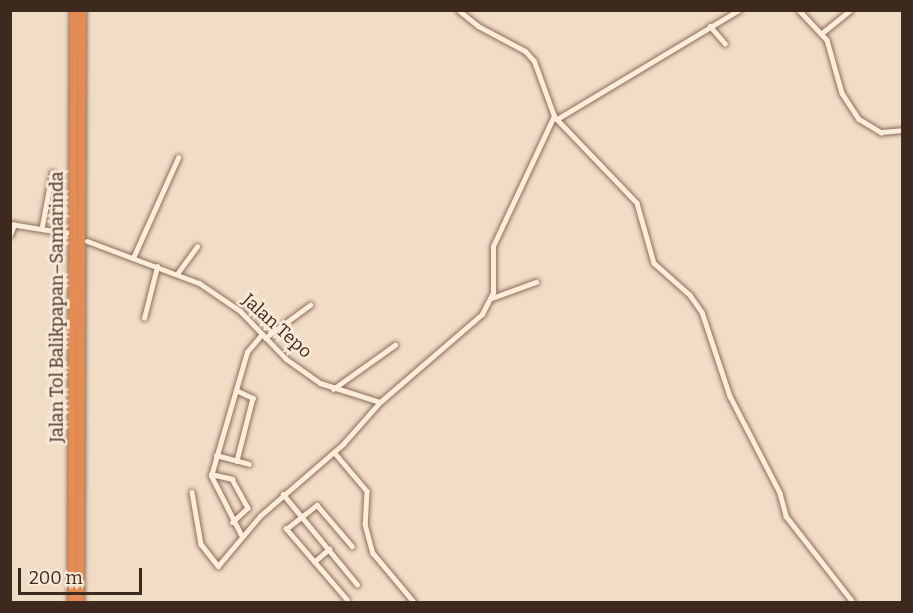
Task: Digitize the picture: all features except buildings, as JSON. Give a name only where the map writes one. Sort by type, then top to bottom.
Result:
[{"type":"highway","name":"Jalan Tol Balikpapan–Samarinda","points":[[72,603],[74,10]]},
{"type":"highway","name":"Jalan Tol Balikpapan–Samarinda","points":[[80,603],[82,10]]},
{"type":"street","points":[[458,10],[529,55],[557,117],[631,192],[644,222],[654,263],[690,295],[702,312],[730,396],[780,493],[786,516],[853,603]]},
{"type":"street","points":[[192,492],[201,544],[218,566],[242,537],[284,494],[344,444],[380,402],[474,323],[492,298],[494,246],[557,117],[739,10]]},
{"type":"street","points":[[799,10],[822,33],[830,47],[842,93],[859,119],[881,132],[903,130]]},
{"type":"street","points":[[822,33],[850,10]]},
{"type":"street","points":[[710,26],[724,43]]},
{"type":"street","points":[[133,258],[178,158]]},
{"type":"street","points":[[42,226],[52,174]]},
{"type":"street","points":[[10,235],[12,224],[42,226],[66,233]]},
{"type":"street","name":"Jalan Tepo","points":[[87,241],[177,274],[233,306],[289,362],[333,389],[380,402]]},
{"type":"street","points":[[177,274],[197,246]]},
{"type":"street","points":[[144,318],[157,267]]},
{"type":"street","points":[[492,298],[536,282]]},
{"type":"street","points":[[242,537],[211,474],[216,455],[247,352],[264,336],[310,305]]},
{"type":"street","points":[[333,389],[395,345]]},
{"type":"street","points":[[236,390],[253,398],[237,461]]},
{"type":"street","points":[[334,452],[367,491],[365,524],[373,553],[414,603]]},
{"type":"street","points":[[216,455],[249,464]]},
{"type":"street","points":[[211,474],[232,479],[248,508],[233,522]]},
{"type":"street","points":[[284,494],[357,584]]},
{"type":"street","points":[[347,600],[286,529],[318,506],[352,546]]},
{"type":"street","points":[[314,562],[329,549]]}]
